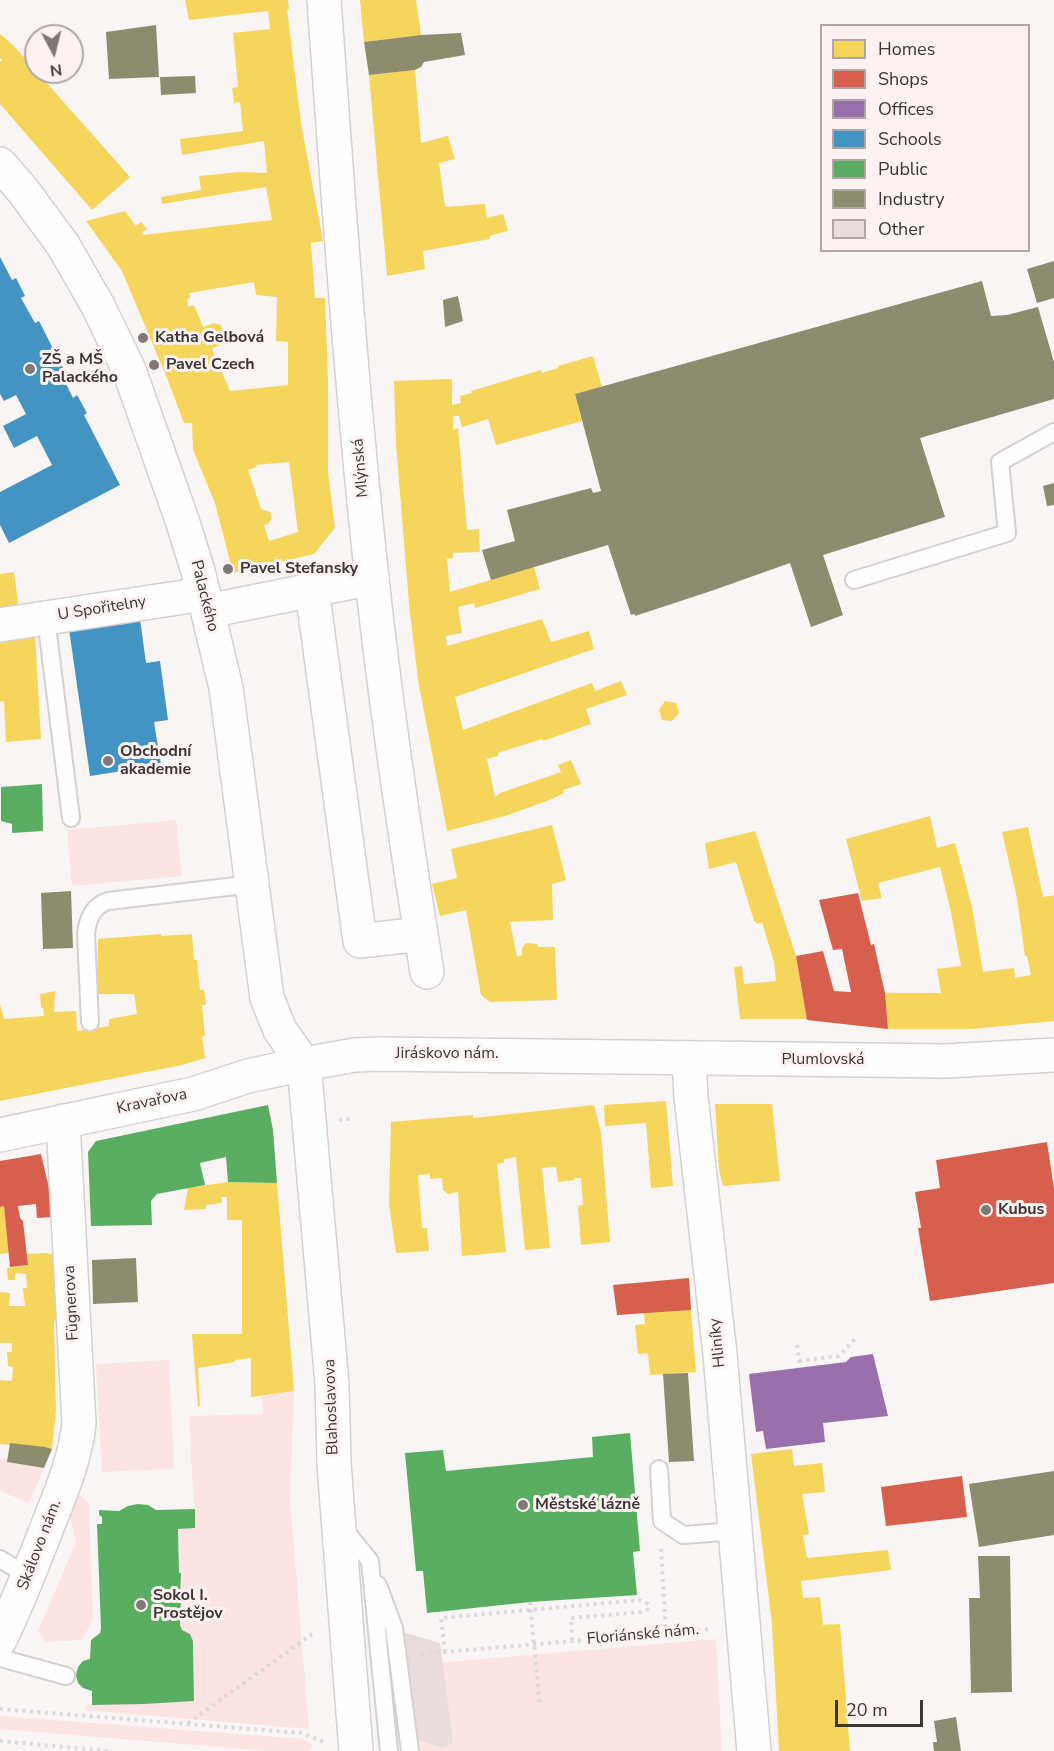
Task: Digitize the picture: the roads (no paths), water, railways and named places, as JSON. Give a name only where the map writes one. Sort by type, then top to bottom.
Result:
[{"type":"street","name":"Mlýnská","points":[[324,0],[346,310],[372,578],[399,798],[427,972]]},
{"type":"street","name":"Palackého","points":[[0,164],[63,245],[114,337],[148,420],[185,530],[206,602],[226,688],[267,998],[280,1030],[304,1064]]},
{"type":"street","name":"U Spořitelny","points":[[0,625],[46,618],[312,590],[372,578]]},
{"type":"street","points":[[312,590],[360,941],[421,934]]},
{"type":"street","name":"Jiráskovo nám.","points":[[304,1064],[355,1055],[379,1054],[592,1055]]},
{"type":"street","name":"Plumlovská","points":[[592,1055],[689,1059],[946,1060],[1054,1054]]},
{"type":"street","name":"Hliníky","points":[[689,1059],[691,1097],[720,1354],[754,1751]]},
{"type":"street","name":"Kravařova","points":[[0,1135],[193,1094],[248,1076],[304,1064]]},
{"type":"street","name":"Blahoslavova","points":[[304,1064],[332,1384],[334,1464],[339,1523],[341,1747]]},
{"type":"street","name":"Fügnerova","points":[[63,1121],[79,1424],[77,1446],[64,1483]]},
{"type":"street","name":"Skálovo nám.","points":[[0,1640],[64,1483]]},
{"type":"lane","points":[[854,580],[1006,533],[1000,462],[1054,432]]},
{"type":"lane","points":[[46,618],[71,818]]},
{"type":"lane","points":[[90,1022],[86,933],[87,922],[99,904],[108,901],[253,884]]},
{"type":"lane","points":[[659,1469],[662,1521],[683,1535],[736,1531]]},
{"type":"lane","points":[[339,1523],[370,1561],[394,1628],[410,1751]]},
{"type":"lane","points":[[0,1559],[28,1576]]},
{"type":"lane","points":[[370,1561],[389,1751]]},
{"type":"lane","points":[[0,1658],[66,1676]]},
{"type":"place","name":"Katha Gelbová","points":[[143,338]]},
{"type":"place","name":"Pavel Czech","points":[[154,365]]},
{"type":"place","name":"ZŠ a MŠ Palackého","points":[[30,369]]},
{"type":"place","name":"Pavel Stefansky","points":[[228,569]]},
{"type":"place","name":"Obchodní akademie","points":[[108,761]]},
{"type":"place","name":"Kubus","points":[[986,1210]]},
{"type":"place","name":"Městské lázně","points":[[523,1505]]},
{"type":"place","name":"Sokol I. Prostějov","points":[[141,1605]]}]
